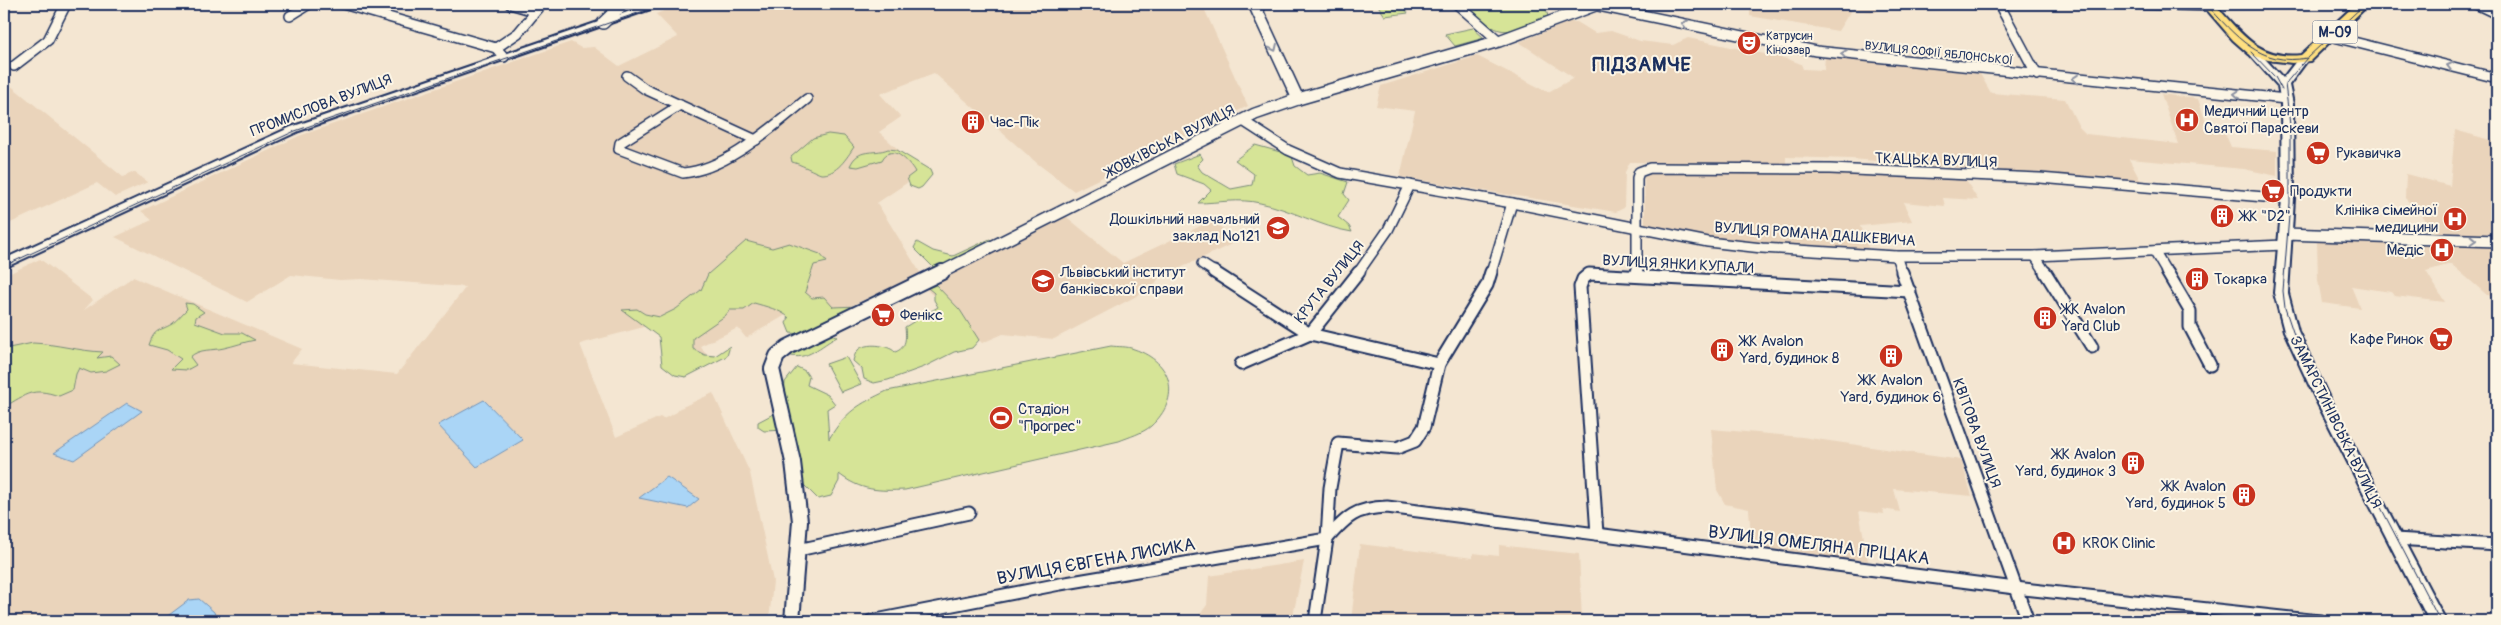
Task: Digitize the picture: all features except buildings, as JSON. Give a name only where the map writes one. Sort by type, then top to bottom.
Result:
[{"type":"main road","name":"ПРОМИСЛОВА ВУЛИЦЯ","points":[[4,264],[295,129],[500,52],[602,23],[660,4]]},
{"type":"main road","name":"М-09","points":[[2209,5],[2250,48],[2286,59],[2304,58],[2363,4]]},
{"type":"main road","points":[[2250,48],[2282,85],[2304,58]]},
{"type":"main road","name":"ЗАМАРСТИНІВСЬКА ВУЛИЦЯ","points":[[2282,85],[2286,99],[2288,199],[2281,292],[2291,331],[2323,400],[2438,621]]},
{"type":"street","points":[[14,66],[48,40],[66,4]]},
{"type":"street","points":[[290,16],[309,4]]},
{"type":"street","points":[[343,4],[500,52],[542,4]]},
{"type":"street","points":[[510,4],[534,11]]},
{"type":"street","points":[[602,23],[623,4]]},
{"type":"street","points":[[1254,4],[1298,100]]},
{"type":"street","points":[[1457,4],[1499,41]]},
{"type":"street","name":"ЖОВКІВСЬКА ВУЛИЦЯ","points":[[798,550],[800,521],[793,462],[772,369],[777,356],[788,347],[1243,121],[1298,100],[1499,41],[1596,4]]},
{"type":"street","name":"ВУЛИЦЯ СОФІЇ ЯБЛОНСЬКОЇ","points":[[1596,4],[1816,51],[2286,99]]},
{"type":"street","points":[[1999,4],[2037,75]]},
{"type":"street","points":[[2138,4],[2209,5]]},
{"type":"street","points":[[2476,4],[2497,14]]},
{"type":"street","points":[[2330,36],[2497,78]]},
{"type":"street","points":[[627,76],[645,88],[756,140]]},
{"type":"street","points":[[680,105],[620,143],[619,148],[683,173],[694,172],[707,168],[756,140],[807,99]]},
{"type":"street","name":"ВУЛИЦЯ РОМАНА ДАШКЕВИЧА","points":[[1243,121],[1288,150],[1313,163],[1340,173],[1512,203],[1708,242],[1762,248],[1896,256],[2035,256],[2154,251],[2285,240]]},
{"type":"street","name":"ТКАЦЬКА ВУЛИЦЯ","points":[[1638,228],[1637,178],[1639,172],[1650,168],[1830,169],[2040,178],[2288,199]]},
{"type":"street","name":"КРУТА ВУЛИЦЯ","points":[[1241,364],[1310,334],[1374,252],[1388,230],[1410,185]]},
{"type":"street","points":[[1315,621],[1327,539],[1330,488],[1338,443],[1397,448],[1415,441],[1424,426],[1439,364],[1487,285],[1512,203]]},
{"type":"street","points":[[1637,276],[1638,228]]},
{"type":"street","points":[[2285,240],[2497,241]]},
{"type":"street","points":[[2154,251],[2190,311],[2190,327],[2210,365]]},
{"type":"street","name":"КВІТОВА ВУЛИЦЯ","points":[[1896,256],[2028,621]]},
{"type":"street","points":[[2035,256],[2092,347]]},
{"type":"street","points":[[1202,264],[1310,334],[1439,364]]},
{"type":"street","name":"ВУЛИЦЯ ЯНКИ КУПАЛИ","points":[[1597,534],[1580,287],[1583,279],[1589,274],[1910,291]]},
{"type":"street","name":"ВУЛИЦЯ ОМЕЛЯНА ПРІЦАКА","points":[[1327,539],[1348,515],[1366,507],[1387,506],[2015,588],[2320,621]]},
{"type":"street","points":[[792,621],[798,550],[969,513]]},
{"type":"street","name":"ВУЛИЦЯ ЄВГЕНА ЛИСИКА","points":[[871,621],[1060,584],[1327,539]]},
{"type":"street","points":[[2395,539],[2497,544]]},
{"type":"shaded area","points":[[682,4],[1202,4],[1248,106],[1074,191],[1038,164],[934,73],[880,94],[901,117],[879,132],[923,172],[877,203],[921,274],[806,326],[793,311],[746,338],[738,328],[700,346],[707,355],[679,367],[651,325],[580,344],[616,437],[660,417],[663,419],[677,412],[678,409],[713,393],[750,473],[773,581],[769,621],[4,621],[4,276],[40,259],[93,300],[84,310],[133,277],[302,349],[291,363],[397,374],[466,287],[362,279],[340,280],[291,275],[247,302],[115,237],[152,220],[141,211],[299,136],[571,42],[581,48],[594,47],[619,66],[678,37],[656,14]]},
{"type":"shaded area","points":[[1322,4],[1372,4],[1372,10],[1322,9]]},
{"type":"shaded area","points":[[1750,4],[1881,4],[1876,12],[1851,10],[1838,31],[1750,16]]},
{"type":"shaded area","points":[[1569,22],[1577,22],[1595,33],[1611,31],[1640,41],[1673,45],[1688,38],[1788,59],[1801,64],[1803,69],[1824,70],[1825,55],[1980,74],[1991,93],[2065,99],[2079,127],[2086,134],[2178,144],[2161,94],[2198,99],[2208,128],[2225,133],[2231,147],[2277,151],[2277,176],[2244,169],[2129,159],[2141,182],[1851,159],[1786,157],[1786,163],[1775,164],[1630,162],[1625,172],[1624,208],[1616,212],[1400,177],[1415,111],[1376,106],[1381,86],[1477,56],[1548,92],[1574,78],[1519,42]]},
{"type":"shaded area","points":[[4,80],[123,177],[134,172],[148,182],[115,197],[97,183],[4,226]]},
{"type":"shaded area","points":[[2455,130],[2497,142],[2497,234],[2437,233],[2405,198],[2406,174],[2450,186]]},
{"type":"shaded area","points":[[1653,172],[1801,172],[1965,179],[1978,200],[1943,198],[1945,206],[1903,202],[1912,221],[1860,226],[1869,250],[1742,243],[1679,235],[1645,225],[1644,176]]},
{"type":"shaded area","name":"Львівський інститут банківської справи","points":[[1063,214],[1123,263],[1213,220],[1236,242],[1159,278],[1152,288],[1054,339],[1003,334],[982,343],[922,285]]},
{"type":"shaded area","points":[[2317,241],[2497,247],[2497,295],[2487,295],[2451,264],[2426,271],[2445,302],[2394,296],[2391,292],[2351,286],[2360,308],[2322,303],[2318,280]]},
{"type":"shaded area","points":[[1711,429],[1802,437],[1961,460],[1972,496],[1894,489],[1900,512],[1883,509],[1884,514],[1859,511],[1868,561],[1752,550],[1749,509],[1725,504],[1717,490]]},
{"type":"shaded area","points":[[1360,544],[1473,558],[1473,553],[1499,556],[1499,545],[1579,554],[1582,621],[1351,621]]},
{"type":"shaded area","points":[[1304,561],[1292,621],[1195,621],[1207,605],[1209,576]]},
{"type":"green space","points":[[1377,4],[1402,4],[1408,13],[1385,16]]},
{"type":"green space","points":[[1464,4],[1544,4],[1548,16],[1521,27],[1503,31],[1487,23]]},
{"type":"green space","points":[[1473,28],[1484,38],[1455,46],[1445,34]]},
{"type":"green space","points":[[828,134],[844,136],[854,147],[837,169],[827,174],[821,174],[792,162],[791,157],[813,138]]},
{"type":"green space","points":[[1255,145],[1292,157],[1295,166],[1307,175],[1320,173],[1348,182],[1344,194],[1349,200],[1338,217],[1349,226],[1352,232],[1340,230],[1283,209],[1260,203],[1236,201],[1198,203],[1211,190],[1204,184],[1177,174],[1174,164],[1200,154],[1203,159],[1197,165],[1202,172],[1231,189],[1252,185],[1254,174],[1235,160]]},
{"type":"green space","points":[[888,149],[897,150],[930,170],[932,175],[918,189],[910,186],[907,178],[915,172],[909,163],[895,153],[886,155],[882,160],[858,167],[850,166],[857,156]]},
{"type":"green space","points":[[990,239],[994,244],[969,257],[934,268],[914,248],[917,242],[933,251],[953,256]]},
{"type":"green space","points":[[746,241],[772,248],[789,243],[820,254],[827,262],[814,265],[805,292],[812,298],[824,297],[833,307],[859,306],[801,334],[790,333],[786,323],[789,318],[773,309],[754,303],[744,310],[730,310],[725,316],[693,338],[693,349],[705,355],[715,356],[730,346],[727,356],[686,377],[675,375],[662,365],[659,337],[622,310],[637,309],[645,314],[660,317],[676,309],[701,290],[708,274]]},
{"type":"green space","points":[[936,285],[960,310],[979,340],[972,348],[954,352],[924,367],[888,380],[874,383],[864,379],[862,369],[853,361],[857,351],[871,345],[888,348],[895,352],[902,348],[905,338],[905,327],[938,307],[934,300],[934,293],[928,288]]},
{"type":"green space","points":[[185,303],[193,304],[204,312],[196,317],[195,322],[225,333],[242,333],[255,340],[198,352],[190,357],[196,365],[187,370],[171,369],[181,359],[167,350],[149,345],[155,333],[172,324],[187,309]]},
{"type":"green space","points":[[832,334],[837,337],[814,352],[795,357],[788,355],[821,336]]},
{"type":"green space","points":[[33,343],[103,352],[97,358],[111,356],[120,364],[106,371],[91,373],[79,368],[73,390],[59,396],[42,392],[30,393],[4,407],[4,349]]},
{"type":"green space","name":"Стадіон \"Прогрес\"","points":[[1111,346],[1131,348],[1147,355],[1165,372],[1169,382],[1170,393],[1161,415],[1151,426],[1136,435],[1119,441],[905,490],[870,489],[855,484],[839,474],[839,481],[831,496],[818,499],[800,481],[796,443],[786,430],[764,431],[758,427],[758,422],[775,413],[784,395],[785,382],[797,367],[805,371],[809,377],[807,385],[828,395],[835,404],[827,409],[829,439],[847,415],[868,400],[887,391]]},
{"type":"green space","points":[[846,357],[861,384],[841,392],[826,364]]},
{"type":"water","points":[[484,400],[523,440],[477,467],[438,425]]},
{"type":"water","points":[[127,403],[142,411],[74,460],[54,453]]},
{"type":"water","points":[[667,477],[699,499],[688,508],[639,498]]},
{"type":"water","points":[[199,599],[214,612],[217,621],[161,621],[189,600]]},
{"type":"tram line","points":[[4,266],[295,131],[664,4]]},
{"type":"tram line","points":[[2206,4],[2238,38],[2262,53],[2275,58],[2290,60],[2307,58]]},
{"type":"tram line","points":[[2307,58],[2365,4]]},
{"type":"tram line","points":[[2251,52],[2275,77],[2282,90]]},
{"type":"tram line","points":[[2307,58],[2285,84],[2290,125],[2290,203],[2283,291],[2285,308],[2293,332],[2325,400],[2440,621]]},
{"type":"place","name":"Катрусин Кінозавр","points":[[1749,43]]},
{"type":"place","name":"Медичний центр Святої Параскеви","points":[[2187,120]]},
{"type":"place","name":"Час-Пік","points":[[973,122]]},
{"type":"place","name":"Рукавичка","points":[[2318,153]]},
{"type":"place","name":"Продукти","points":[[2273,191]]},
{"type":"place","name":"ЖК \"D2\"","points":[[2222,216]]},
{"type":"place","name":"Клініка сімейної медицини","points":[[2455,219]]},
{"type":"place","name":"Дошкільний навчальний заклад №121","points":[[1278,228]]},
{"type":"place","name":"Медіс","points":[[2442,250]]},
{"type":"place","name":"Токарка","points":[[2197,279]]},
{"type":"place","name":"Львівський інститут банківської справи","points":[[1043,281]]},
{"type":"place","name":"Фенікс","points":[[883,315]]},
{"type":"place","name":"ЖК Avalon Yard Club","points":[[2045,318]]},
{"type":"place","name":"Кафе Ринок","points":[[2441,339]]},
{"type":"place","name":"ЖК Avalon Yard, будинок 8","points":[[1722,350]]},
{"type":"place","name":"ЖК Avalon Yard, будинок 6","points":[[1891,356]]},
{"type":"place","name":"Стадіон \"Прогрес\"","points":[[1001,418]]},
{"type":"place","name":"ЖК Avalon Yard, будинок 3","points":[[2133,463]]},
{"type":"place","name":"ЖК Avalon Yard, будинок 5","points":[[2244,495]]},
{"type":"place","name":"KROK Clinic","points":[[2064,543]]},
{"type":"district","name":"ПІДЗАМЧЕ","points":[[1642,64]]}]
